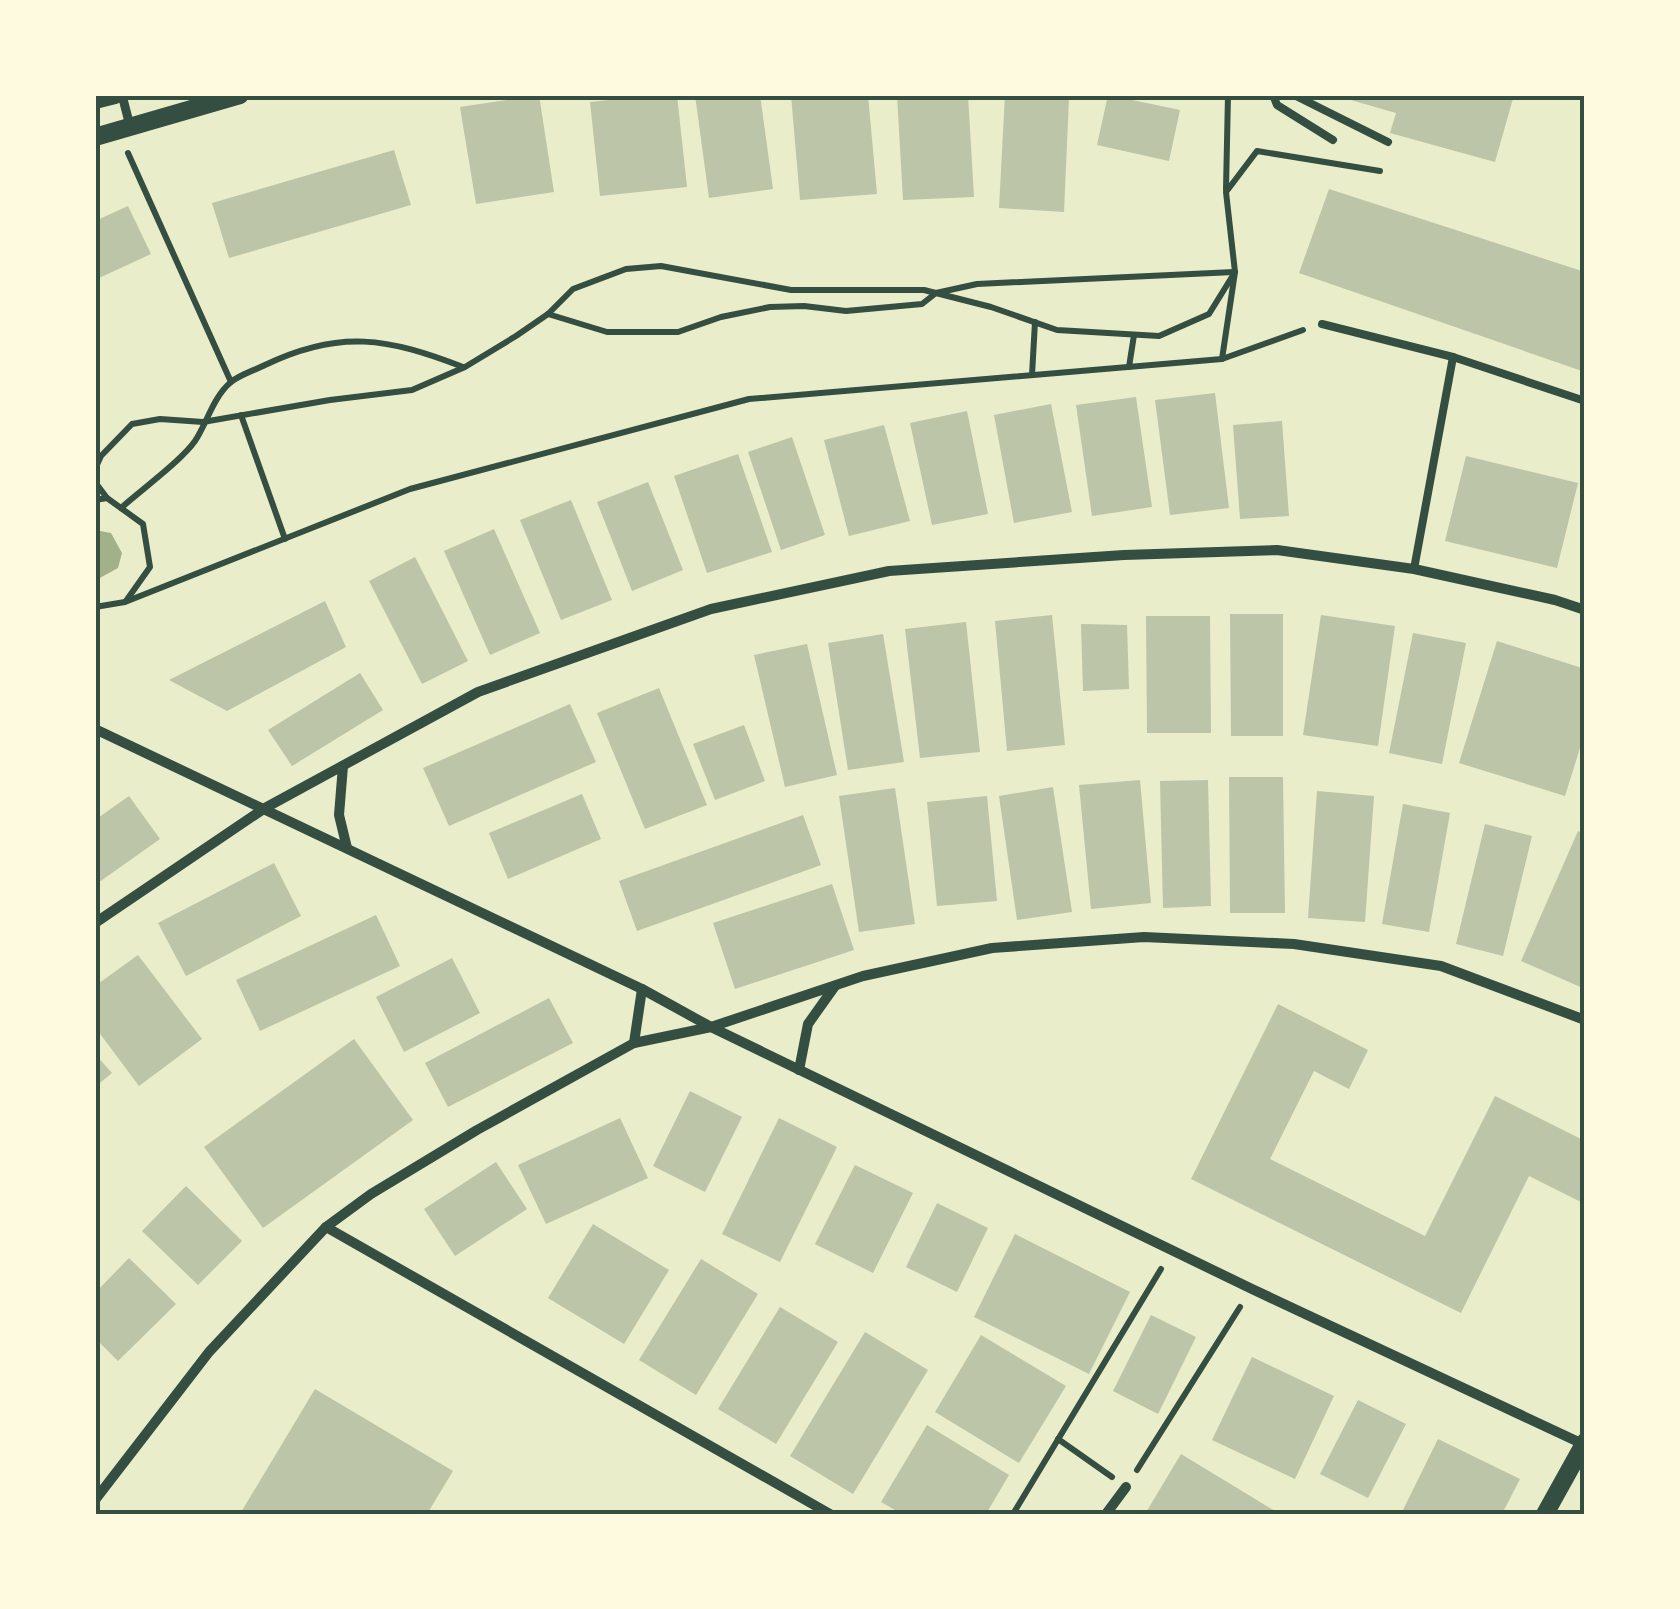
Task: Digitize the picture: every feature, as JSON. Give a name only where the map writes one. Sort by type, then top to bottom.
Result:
[{"type":"street","points":[[95,100],[118,95],[124,127]]},
{"type":"street","points":[[95,137],[240,95]]},
{"type":"street","points":[[95,923],[265,808],[478,692],[694,615],[889,572],[1124,554],[1277,550],[1414,569],[1585,610]]},
{"type":"street","points":[[95,730],[642,989],[799,1070],[1252,1290],[1585,1444],[1546,1514]]},
{"type":"street","points":[[343,766],[339,815],[347,848]]},
{"type":"street","points":[[95,1500],[209,1352],[326,1227],[371,1194],[477,1130],[634,1043],[712,1027],[863,976],[992,948],[1163,938],[1294,944],[1441,966],[1585,1020]]},
{"type":"street","points":[[799,1070],[808,1024],[836,986]]},
{"type":"street","points":[[634,1043],[642,989]]},
{"type":"street","points":[[326,1227],[830,1514]]},
{"type":"street","points":[[1106,1514],[1126,1487]]},
{"type":"lane","points":[[1273,95],[1278,105],[1333,140]]},
{"type":"lane","points":[[1294,95],[1388,142]]},
{"type":"lane","points":[[1322,324],[1452,357],[1585,401]]},
{"type":"lane","points":[[1414,569],[1452,357]]},
{"type":"path","points":[[1222,358],[1235,272],[1226,192],[1228,95]]},
{"type":"path","points":[[124,127],[231,382]]},
{"type":"path","points":[[1226,192],[1257,151],[1380,170]]},
{"type":"path","points":[[95,469],[101,456],[132,424],[160,419],[203,422],[412,390],[465,367],[548,314],[573,288],[626,269],[660,266],[791,290],[844,288],[936,293],[1057,330],[1159,336],[1209,314],[1235,272]]},
{"type":"path","points":[[548,314],[607,332],[678,332],[721,316],[770,307],[804,306],[846,312],[922,304],[936,293],[976,284],[1235,272]]},
{"type":"path","points":[[1032,375],[1035,322]]},
{"type":"path","points":[[95,607],[125,602],[410,489],[749,399],[1222,358],[1322,324]]},
{"type":"path","points":[[1129,367],[1134,335]]},
{"type":"path","points":[[121,508],[195,442],[203,422],[231,382],[289,354],[322,344],[366,339],[418,349],[465,367]]},
{"type":"path","points":[[242,415],[285,539]]},
{"type":"path","points":[[95,482],[108,498],[143,524],[150,566],[125,602]]},
{"type":"path","points":[[95,500],[108,498]]},
{"type":"path","points":[[1013,1514],[1172,1250]]},
{"type":"path","points":[[1058,1439],[1126,1487],[1252,1290]]},
{"type":"shaded area","points":[[95,530],[111,533],[122,553],[118,568],[98,579],[95,579]]},
{"type":"building","points":[[539,95],[554,192],[476,204],[460,107]]},
{"type":"building","points":[[677,95],[687,187],[600,196],[590,102]]},
{"type":"building","points":[[695,95],[760,95],[773,189],[709,198]]},
{"type":"building","points":[[791,95],[868,95],[877,194],[800,200]]},
{"type":"building","points":[[897,95],[968,95],[974,197],[903,200]]},
{"type":"building","points":[[1005,95],[1069,98],[1064,212],[999,208]]},
{"type":"building","points":[[1108,95],[1180,110],[1169,161],[1097,145]]},
{"type":"building","points":[[1514,95],[1495,162],[1390,133],[1396,113],[1337,96]]},
{"type":"building","points":[[394,150],[411,205],[229,258],[212,203]]},
{"type":"building","points":[[1329,189],[1585,272],[1585,372],[1299,273]]},
{"type":"building","points":[[128,206],[151,254],[99,278],[95,268],[95,221]]},
{"type":"building","points":[[1215,393],[1229,508],[1170,515],[1155,400]]},
{"type":"building","points":[[1136,397],[1152,507],[1092,516],[1076,405]]},
{"type":"building","points":[[1051,404],[1072,512],[1014,523],[994,415]]},
{"type":"building","points":[[967,411],[988,514],[932,525],[910,423]]},
{"type":"building","points":[[1282,421],[1289,516],[1240,519],[1233,425]]},
{"type":"building","points":[[884,425],[910,521],[849,536],[824,440]]},
{"type":"building","points":[[792,437],[825,535],[781,550],[748,452]]},
{"type":"building","points":[[738,454],[772,552],[707,573],[674,476]]},
{"type":"building","points":[[1466,456],[1578,483],[1557,568],[1445,541]]},
{"type":"building","points":[[648,482],[683,570],[632,591],[597,502]]},
{"type":"building","points":[[571,500],[612,600],[561,620],[520,520]]},
{"type":"building","points":[[494,529],[540,633],[490,655],[444,551]]},
{"type":"building","points":[[415,557],[468,661],[422,684],[369,581]]},
{"type":"building","points":[[325,601],[346,647],[227,711],[169,680]]},
{"type":"building","points":[[1230,614],[1283,614],[1283,736],[1231,736]]},
{"type":"building","points":[[1052,615],[1065,745],[1007,751],[995,621]]},
{"type":"building","points":[[1321,615],[1395,626],[1378,746],[1303,735]]},
{"type":"building","points":[[1146,616],[1210,616],[1211,733],[1147,733]]},
{"type":"building","points":[[966,622],[980,752],[920,758],[905,629]]},
{"type":"building","points":[[1081,624],[1127,625],[1129,689],[1083,691]]},
{"type":"building","points":[[1413,633],[1466,643],[1442,764],[1389,753]]},
{"type":"building","points":[[883,634],[904,762],[848,770],[828,643]]},
{"type":"building","points":[[1497,641],[1585,669],[1585,732],[1565,796],[1459,763]]},
{"type":"building","points":[[807,644],[837,775],[785,787],[754,655]]},
{"type":"building","points":[[360,673],[383,710],[292,766],[268,730]]},
{"type":"building","points":[[659,688],[707,805],[645,829],[597,713]]},
{"type":"building","points":[[570,704],[596,762],[449,826],[423,768]]},
{"type":"building","points":[[744,725],[765,781],[715,800],[693,744]]},
{"type":"building","points":[[1229,777],[1283,777],[1285,913],[1230,913]]},
{"type":"building","points":[[1140,780],[1151,903],[1091,909],[1079,785]]},
{"type":"building","points":[[1208,780],[1211,906],[1163,908],[1160,781]]},
{"type":"building","points":[[1053,787],[1072,912],[1017,920],[999,796]]},
{"type":"building","points":[[895,788],[915,924],[859,932],[839,796]]},
{"type":"building","points":[[1317,791],[1374,796],[1365,922],[1308,918]]},
{"type":"building","points":[[582,794],[601,839],[508,879],[489,833]]},
{"type":"building","points":[[129,796],[160,839],[95,885],[95,820]]},
{"type":"building","points":[[987,796],[997,901],[937,906],[927,802]]},
{"type":"building","points":[[1403,804],[1450,813],[1429,932],[1382,924]]},
{"type":"building","points":[[803,815],[821,865],[637,931],[619,881]]},
{"type":"building","points":[[1485,824],[1532,836],[1503,956],[1456,944]]},
{"type":"building","points":[[1578,831],[1585,835],[1585,989],[1521,961]]},
{"type":"building","points":[[274,863],[301,916],[186,976],[158,923]]},
{"type":"building","points":[[832,884],[854,950],[735,989],[713,923]]},
{"type":"building","points":[[376,915],[400,966],[260,1031],[236,980]]},
{"type":"building","points":[[138,955],[202,1039],[139,1086],[95,1027],[95,986]]},
{"type":"building","points":[[452,958],[480,1013],[404,1052],[376,997]]},
{"type":"building","points":[[549,998],[573,1043],[448,1107],[425,1063]]},
{"type":"building","points":[[1278,1004],[1368,1050],[1349,1089],[1314,1071],[1270,1159],[1425,1236],[1495,1096],[1585,1141],[1585,1204],[1529,1176],[1461,1313],[1191,1179]]},
{"type":"building","points":[[354,1039],[413,1120],[263,1228],[204,1147]]},
{"type":"building","points":[[95,1054],[112,1073],[95,1087]]},
{"type":"building","points":[[690,1091],[742,1117],[705,1192],[653,1166]]},
{"type":"building","points":[[620,1118],[648,1178],[546,1224],[518,1165]]},
{"type":"building","points":[[779,1118],[837,1147],[780,1262],[722,1234]]},
{"type":"building","points":[[496,1162],[527,1209],[455,1256],[424,1209]]},
{"type":"building","points":[[855,1165],[913,1193],[873,1273],[815,1244]]},
{"type":"building","points":[[186,1186],[242,1241],[198,1285],[142,1231]]},
{"type":"building","points":[[937,1203],[988,1228],[957,1292],[906,1267]]},
{"type":"building","points":[[593,1224],[669,1270],[624,1344],[548,1298]]},
{"type":"building","points":[[1015,1234],[1130,1292],[1089,1374],[974,1317]]},
{"type":"building","points":[[129,1258],[176,1304],[118,1361],[95,1338],[95,1293]]},
{"type":"building","points":[[701,1259],[758,1294],[696,1395],[639,1360]]},
{"type":"building","points":[[780,1307],[838,1342],[776,1444],[718,1409]]},
{"type":"building","points":[[1151,1315],[1196,1337],[1158,1414],[1113,1391]]},
{"type":"building","points":[[865,1332],[928,1370],[853,1494],[790,1456]]},
{"type":"building","points":[[981,1335],[1066,1386],[1019,1463],[935,1412]]},
{"type":"building","points":[[1252,1357],[1334,1396],[1295,1479],[1212,1440]]},
{"type":"building","points":[[315,1389],[453,1471],[427,1514],[240,1514]]},
{"type":"building","points":[[1358,1400],[1406,1424],[1368,1498],[1320,1474]]},
{"type":"building","points":[[927,1425],[1009,1475],[986,1514],[902,1514],[881,1502]]},
{"type":"building","points":[[1438,1439],[1520,1479],[1502,1514],[1401,1514]]},
{"type":"building","points":[[1181,1454],[1280,1514],[1145,1514]]}]
